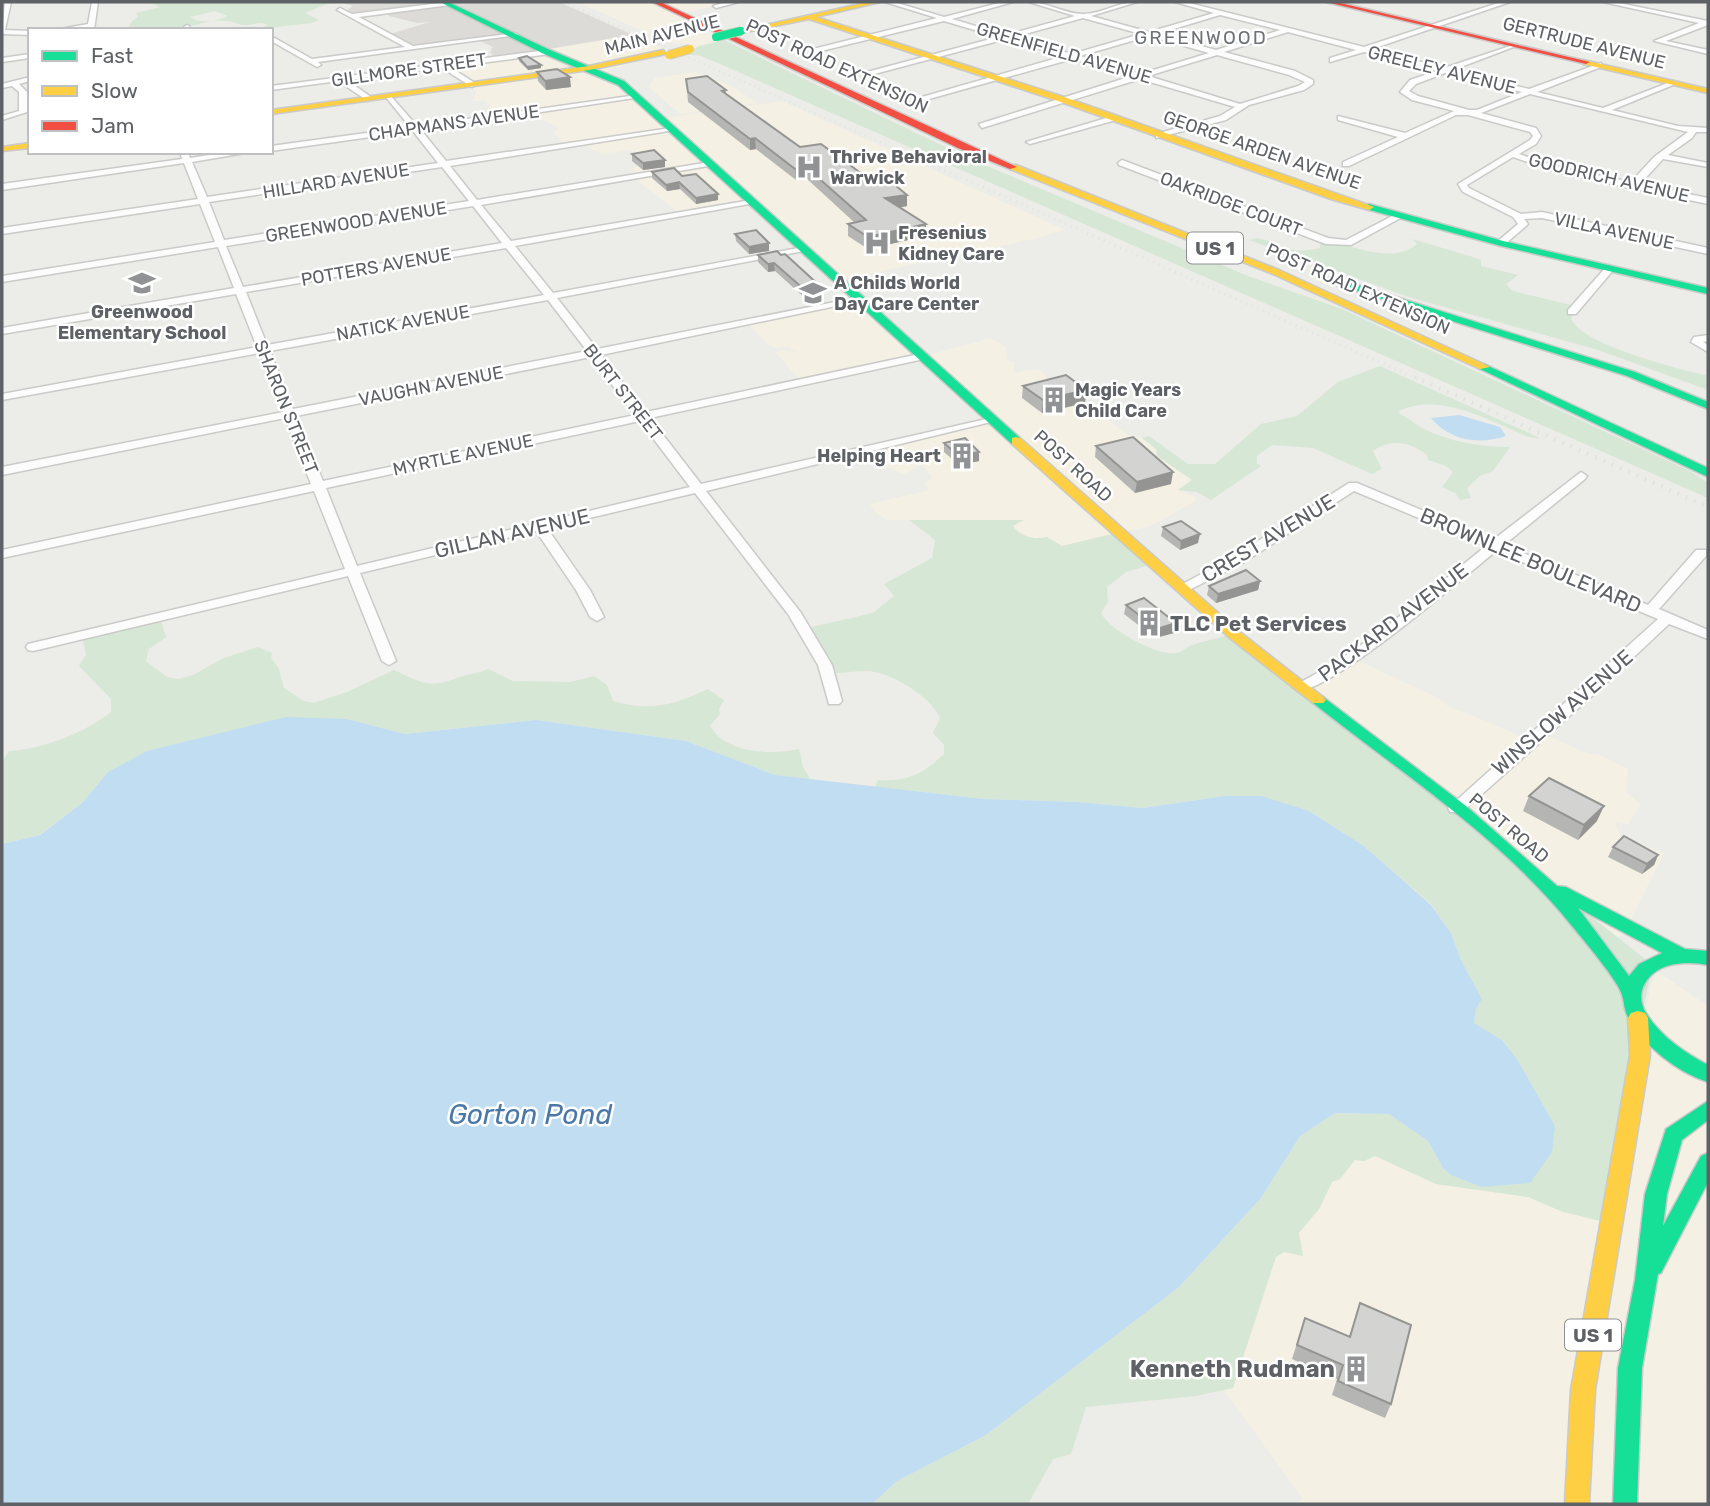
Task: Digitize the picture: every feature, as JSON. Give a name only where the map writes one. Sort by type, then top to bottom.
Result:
[{"type":"main road","points":[[643,2],[682,22],[733,32]]},
{"type":"main road","name":"US 1","points":[[655,2],[733,32]]},
{"type":"main road","name":"US 1","points":[[663,2],[733,32]]},
{"type":"main road","points":[[673,2],[733,32]]},
{"type":"main road","name":"MAIN AVENUE","points":[[273,112],[639,63],[733,32],[877,2]]},
{"type":"main road","name":"GERTRUDE AVENUE","points":[[1329,2],[1708,91]]},
{"type":"main road","name":"POST ROAD","points":[[445,3],[547,52],[621,83],[991,419],[1236,636],[1456,808],[1544,882],[1600,947],[1632,994],[1638,1018],[1653,1039],[1676,1058],[1708,1074]]},
{"type":"main road","name":"GEORGE ARDEN AVENUE","points":[[807,18],[1064,100],[1285,181],[1501,243],[1708,291]]},
{"type":"main road","points":[[682,22],[695,39],[689,46]]},
{"type":"main road","name":"POST ROAD EXTENSION","points":[[733,32],[955,135],[1116,202],[1314,274],[1631,374],[1708,406]]},
{"type":"main road","name":"POST ROAD EXTENSION","points":[[733,32],[961,146],[1276,271],[1708,473]]},
{"type":"main road","name":"MAIN AVENUE","points":[[592,69],[666,54]]},
{"type":"main road","points":[[621,83],[623,71],[639,63]]},
{"type":"main road","points":[[2,149],[28,145]]},
{"type":"main road","name":"POST ROAD","points":[[1544,882],[1682,956]]},
{"type":"main road","name":"POST ROAD","points":[[1632,994],[1635,979],[1646,967],[1662,959],[1706,954]]},
{"type":"main road","name":"US 1","points":[[1577,1504],[1583,1390],[1640,1055],[1638,1018]]},
{"type":"main road","name":"US 1","points":[[1625,1504],[1630,1368],[1646,1280],[1656,1194],[1672,1135],[1708,1109]]},
{"type":"main road","points":[[1646,1280],[1708,1162]]},
{"type":"street","points":[[8,2],[2,31],[28,33]]},
{"type":"street","points":[[91,28],[95,2]]},
{"type":"street","points":[[716,6],[736,2]]},
{"type":"street","name":"GREENFIELD AVENUE","points":[[888,2],[1240,106]]},
{"type":"street","points":[[816,51],[1010,2]]},
{"type":"street","points":[[1032,2],[1220,52],[1292,73],[1310,82],[1301,88],[1240,106],[1234,113],[1223,118],[1159,136]]},
{"type":"street","points":[[870,74],[1135,2]]},
{"type":"street","name":"GREELEY AVENUE","points":[[1178,2],[1604,111],[1690,129],[1708,130]]},
{"type":"street","points":[[1333,60],[1507,2]]},
{"type":"street","points":[[1606,2],[1708,23]]},
{"type":"street","points":[[1625,6],[1637,2]]},
{"type":"street","points":[[352,16],[445,3]]},
{"type":"street","points":[[340,10],[413,48],[472,85]]},
{"type":"street","points":[[925,99],[1220,13]]},
{"type":"street","points":[[1708,23],[1658,41],[1708,52]]},
{"type":"street","points":[[982,125],[1288,30]]},
{"type":"street","points":[[311,61],[515,35]]},
{"type":"street","points":[[273,39],[321,68]]},
{"type":"street","points":[[1501,243],[1520,229],[1523,224],[1517,218],[1520,217],[1462,187],[1462,184],[1534,142],[1538,136],[1536,133],[1404,92],[1413,82],[1514,45]]},
{"type":"street","name":"GILLMORE STREET","points":[[273,89],[547,52]]},
{"type":"street","points":[[2,60],[28,56]]},
{"type":"street","points":[[1346,164],[1455,113],[1478,112],[1598,65]]},
{"type":"street","points":[[331,74],[368,99]]},
{"type":"street","points":[[2,86],[28,80]]},
{"type":"street","points":[[2,118],[26,110],[23,92],[14,83]]},
{"type":"street","points":[[1604,111],[1670,83]]},
{"type":"street","name":"BURT STREET","points":[[389,96],[550,296],[794,613],[825,665],[834,701]]},
{"type":"street","name":"CHAPMANS AVENUE","points":[[273,149],[637,97]]},
{"type":"street","points":[[1030,142],[1113,118]]},
{"type":"street","points":[[1341,118],[1405,136]]},
{"type":"street","points":[[1633,186],[1662,156],[1689,136],[1692,132],[1690,129]]},
{"type":"street","name":"HILLARD AVENUE","points":[[2,231],[671,130]]},
{"type":"street","points":[[2,187],[186,156],[216,154]]},
{"type":"street","name":"GOODRICH AVENUE","points":[[1511,154],[1560,170],[1708,201]]},
{"type":"street","name":"SHARON STREET","points":[[186,156],[389,661]]},
{"type":"street","points":[[1662,156],[1708,164]]},
{"type":"street","name":"OAKRIDGE COURT","points":[[1122,163],[1312,236],[1341,243],[1348,243],[1401,215]]},
{"type":"street","name":"GREENWOOD AVENUE","points":[[2,279],[710,165]]},
{"type":"street","name":"POTTERS AVENUE","points":[[2,331],[751,202]]},
{"type":"street","name":"VILLA AVENUE","points":[[1520,217],[1542,215],[1708,251]]},
{"type":"street","name":"NATICK AVENUE","points":[[2,397],[804,250]]},
{"type":"street","points":[[1572,312],[1610,268]]},
{"type":"street","name":"VAUGHN AVENUE","points":[[2,471],[860,300]]},
{"type":"street","points":[[1707,342],[1708,326]]},
{"type":"street","name":"MYRTLE AVENUE","points":[[2,554],[924,356]]},
{"type":"street","name":"GILLAN AVENUE","points":[[33,647],[991,419]]},
{"type":"street","name":"PACKARD AVENUE","points":[[1302,687],[1324,677],[1390,630],[1581,476]]},
{"type":"street","name":"CREST AVENUE","points":[[1182,588],[1238,559],[1353,486]]},
{"type":"street","name":"BROWNLEE BOULEVARD","points":[[1353,486],[1708,635]]},
{"type":"street","points":[[540,527],[583,590],[597,617]]},
{"type":"street","points":[[1651,610],[1701,553]]},
{"type":"street","name":"WINSLOW AVENUE","points":[[1456,808],[1595,686],[1668,617]]},
{"type":"shaded area","points":[[339,2],[559,2],[633,35],[495,58],[490,52],[493,47],[478,40],[417,47],[390,34],[430,22],[417,23],[389,16],[385,12],[357,16],[345,11],[353,6]]},
{"type":"shaded area","points":[[577,2],[734,2],[687,12],[733,32],[736,37],[692,49],[690,44],[670,43]]},
{"type":"shaded area","points":[[633,35],[662,48],[678,51],[607,70],[625,80],[658,119],[782,101],[1065,230],[1039,238],[839,280],[753,206],[680,217],[674,209],[634,178],[639,175],[632,168],[642,164],[645,156],[630,150],[605,154],[592,150],[585,143],[566,145],[553,133],[558,129],[557,126],[541,120],[533,113],[498,117],[489,109],[491,104],[484,103],[487,101],[473,101],[476,91],[444,65]]},
{"type":"shaded area","points":[[696,72],[732,86],[757,103],[680,114],[648,87],[655,78]]},
{"type":"shaded area","points":[[858,300],[924,356],[991,338],[1006,347],[1007,360],[1015,363],[1014,373],[1032,369],[1042,371],[1051,384],[1065,387],[1127,434],[1142,438],[1156,449],[1157,456],[1193,480],[1179,490],[1195,497],[1196,501],[1151,526],[1062,546],[1047,537],[1035,540],[1017,531],[1013,526],[1022,520],[887,520],[877,514],[870,504],[929,490],[925,483],[932,477],[922,465],[904,474],[882,465],[867,450],[988,419],[926,358],[801,381],[775,352],[797,352],[789,347],[770,346],[747,323]]},
{"type":"shaded area","points":[[1353,658],[1438,698],[1448,706],[1527,740],[1542,733],[1589,754],[1598,754],[1628,769],[1626,792],[1641,804],[1628,824],[1615,822],[1620,836],[1664,853],[1623,935],[1618,937],[1304,688]]},
{"type":"shaded area","points":[[1655,970],[1708,1006],[1708,1385],[1703,1384],[1708,1387],[1708,1504],[1299,1504],[1302,1498],[1224,1390],[1233,1388],[1276,1257],[1319,1209],[1332,1182],[1340,1179],[1355,1160],[1364,1161],[1375,1156],[1436,1184],[1528,1197],[1563,1212],[1614,1133]]},
{"type":"green space","points":[[148,2],[332,2],[305,13],[319,20],[312,23],[261,28],[268,25],[214,21],[228,16],[215,11],[190,17],[198,21],[210,21],[187,27],[131,28],[129,25],[138,16],[136,13],[160,7]]},
{"type":"green space","points":[[724,40],[968,158],[1248,276],[1342,309],[1692,472],[1708,483],[1708,498],[727,67],[701,56],[686,54],[699,46]]},
{"type":"green space","points":[[1257,238],[1300,251],[1320,248],[1321,239],[1383,253],[1407,250],[1417,244],[1412,239],[1473,257],[1481,260],[1481,266],[1518,275],[1506,284],[1513,291],[1575,306],[1577,310],[1571,318],[1578,328],[1592,337],[1632,354],[1708,376],[1708,390],[1598,350],[1412,298],[1249,240]]},
{"type":"green space","points":[[1380,366],[1540,438],[1527,436],[1488,419],[1443,405],[1413,406],[1399,411],[1400,414],[1434,434],[1466,443],[1510,447],[1493,471],[1480,476],[1467,488],[1471,498],[1460,500],[1455,493],[1442,487],[1453,472],[1446,466],[1428,460],[1427,455],[1414,447],[1394,443],[1373,451],[1382,469],[1372,474],[1313,448],[1272,445],[1257,456],[1257,463],[1261,466],[1211,500],[1197,492],[1178,490],[1192,480],[1157,456],[1156,449],[1142,438],[1149,436],[1188,464],[1215,464],[1261,424],[1297,416],[1338,382]]},
{"type":"green space","points":[[909,520],[1024,520],[1013,526],[1020,533],[1033,538],[1047,537],[1062,546],[1116,533],[1154,564],[1126,572],[1107,587],[1108,602],[1101,613],[1113,627],[1146,646],[1168,653],[1178,653],[1194,644],[1232,634],[1649,962],[1649,983],[1628,1070],[1613,1224],[1563,1212],[1528,1197],[1436,1184],[1375,1156],[1364,1161],[1355,1160],[1340,1179],[1332,1182],[1319,1209],[1299,1233],[1303,1256],[1284,1252],[1276,1257],[1233,1388],[1196,1396],[1086,1407],[1071,1454],[1053,1459],[1028,1504],[872,1504],[897,1481],[986,1435],[1179,1287],[1261,1198],[1300,1136],[1335,1113],[1389,1114],[1428,1141],[1443,1168],[1555,1127],[1517,1059],[1502,1040],[1474,1023],[1476,1009],[1482,999],[1461,960],[1451,933],[1431,904],[1364,846],[1309,811],[1224,796],[1143,808],[1078,802],[983,799],[875,787],[878,780],[898,780],[914,775],[944,754],[944,745],[933,733],[940,718],[920,694],[877,672],[829,674],[807,628],[873,613],[894,596],[884,584],[932,558],[935,540]]},
{"type":"green space","points":[[160,618],[166,637],[149,649],[146,661],[167,677],[178,679],[193,675],[224,658],[258,647],[272,653],[271,658],[279,669],[284,688],[304,701],[314,703],[347,692],[394,670],[424,683],[439,683],[488,669],[513,681],[570,682],[594,676],[607,685],[613,701],[639,706],[673,703],[708,689],[724,700],[719,709],[720,714],[710,726],[718,735],[727,742],[750,750],[775,752],[799,749],[803,767],[811,780],[775,775],[686,741],[536,720],[405,734],[347,719],[108,772],[82,803],[39,835],[2,844],[2,762],[9,751],[63,739],[89,727],[111,712],[111,699],[79,666],[86,655],[82,636]]},
{"type":"water","points":[[1459,415],[1500,427],[1506,436],[1486,440],[1466,439],[1447,432],[1431,418]]},
{"type":"water","name":"Gorton Pond","points":[[286,717],[347,719],[405,734],[536,720],[686,741],[775,775],[983,799],[1078,802],[1143,808],[1224,796],[1261,796],[1309,811],[1364,846],[1431,905],[1451,933],[1461,960],[1482,999],[1476,1009],[1474,1023],[1502,1040],[1517,1059],[1555,1126],[1552,1152],[1530,1183],[1482,1187],[1451,1175],[1443,1168],[1428,1141],[1389,1114],[1335,1113],[1300,1136],[1261,1198],[1179,1287],[986,1435],[897,1481],[872,1504],[2,1504],[2,844],[40,835],[82,803],[108,772],[147,751]]},
{"type":"building","points":[[527,56],[541,65],[527,67],[519,58]]},
{"type":"building","points":[[557,69],[570,77],[545,81],[537,72]]},
{"type":"building","points":[[707,76],[726,90],[722,91],[800,147],[821,144],[869,179],[884,176],[907,195],[885,198],[926,224],[868,237],[848,224],[866,220],[806,167],[795,169],[688,92],[686,79]]},
{"type":"building","points":[[654,150],[665,160],[643,163],[632,154]]},
{"type":"building","points":[[674,168],[682,176],[696,174],[718,194],[696,198],[679,182],[666,185],[652,172]]},
{"type":"building","points":[[756,230],[769,243],[749,247],[735,234]]},
{"type":"building","points":[[777,251],[781,255],[785,254],[821,287],[805,290],[774,263],[768,264],[758,255]]},
{"type":"building","points":[[1066,375],[1086,390],[1043,400],[1023,386]]},
{"type":"building","points":[[1133,437],[1173,472],[1137,482],[1096,446]]},
{"type":"building","points":[[965,438],[979,452],[959,456],[944,443]]},
{"type":"building","points":[[1181,521],[1200,534],[1181,541],[1163,527]]},
{"type":"building","points":[[1246,570],[1260,581],[1218,594],[1209,586]]},
{"type":"building","points":[[1144,598],[1176,623],[1157,629],[1126,605]]},
{"type":"building","points":[[1549,778],[1604,806],[1584,825],[1529,796]]},
{"type":"building","points":[[1624,836],[1658,855],[1647,864],[1613,847]]},
{"type":"building","name":"Kenneth Rudman","points":[[1360,1303],[1411,1325],[1391,1404],[1338,1381],[1343,1365],[1297,1345],[1305,1318],[1350,1337]]},
{"type":"railway","points":[[563,2],[932,165]]},
{"type":"railway","points":[[928,163],[1418,379]]},
{"type":"railway","points":[[1414,377],[1708,507]]},
{"type":"traffic: fast","points":[[443,2],[547,52],[589,68]]},
{"type":"traffic: fast","points":[[716,37],[741,31]]},
{"type":"traffic: fast","points":[[589,68],[621,83],[1016,441]]},
{"type":"traffic: fast","points":[[1369,207],[1501,243],[1708,291]]},
{"type":"traffic: fast","points":[[1332,280],[1631,374],[1708,406]]},
{"type":"traffic: fast","points":[[1484,367],[1708,473]]},
{"type":"traffic: fast","points":[[1318,700],[1461,810],[1542,881],[1579,921],[1632,994]]},
{"type":"traffic: fast","points":[[1560,891],[1682,956]]},
{"type":"traffic: fast","points":[[1708,958],[1676,957],[1653,964],[1634,983],[1631,998],[1636,1014],[1662,1044],[1678,1057],[1708,1074]]},
{"type":"traffic: fast","points":[[1625,1504],[1630,1368],[1646,1280],[1656,1194],[1673,1135],[1708,1109]]},
{"type":"traffic: fast","points":[[1653,1266],[1708,1162]]},
{"type":"traffic: slow","points":[[741,31],[877,2]]},
{"type":"traffic: slow","points":[[812,18],[1064,100],[1334,197],[1369,207]]},
{"type":"traffic: slow","points":[[669,55],[690,49]]},
{"type":"traffic: slow","points":[[273,112],[589,68],[663,52]]},
{"type":"traffic: slow","points":[[1586,62],[1708,91]]},
{"type":"traffic: slow","points":[[2,149],[28,145]]},
{"type":"traffic: slow","points":[[1013,167],[1276,272],[1484,367]]},
{"type":"traffic: slow","points":[[1016,441],[1236,636],[1318,700]]},
{"type":"traffic: slow","points":[[1577,1504],[1583,1390],[1640,1055],[1638,1018]]},
{"type":"traffic: jam","points":[[655,2],[961,146],[1013,167]]},
{"type":"traffic: jam","points":[[1329,2],[1586,62]]},
{"type":"place","name":"Thrive Behavioral Warwick","points":[[809,167]]},
{"type":"place","name":"Fresenius Kidney Care","points":[[877,243]]},
{"type":"place","name":"Greenwood Elementary School","points":[[142,283]]},
{"type":"place","name":"A Childs World Day Care Center","points":[[813,293]]},
{"type":"place","name":"Magic Years Child Care","points":[[1054,400]]},
{"type":"place","name":"Helping Heart","points":[[962,456]]},
{"type":"place","name":"TLC Pet Services","points":[[1149,623]]},
{"type":"place","name":"Kenneth Rudman","points":[[1356,1369]]},
{"type":"district","name":"GREENWOOD","points":[[1201,37]]}]
